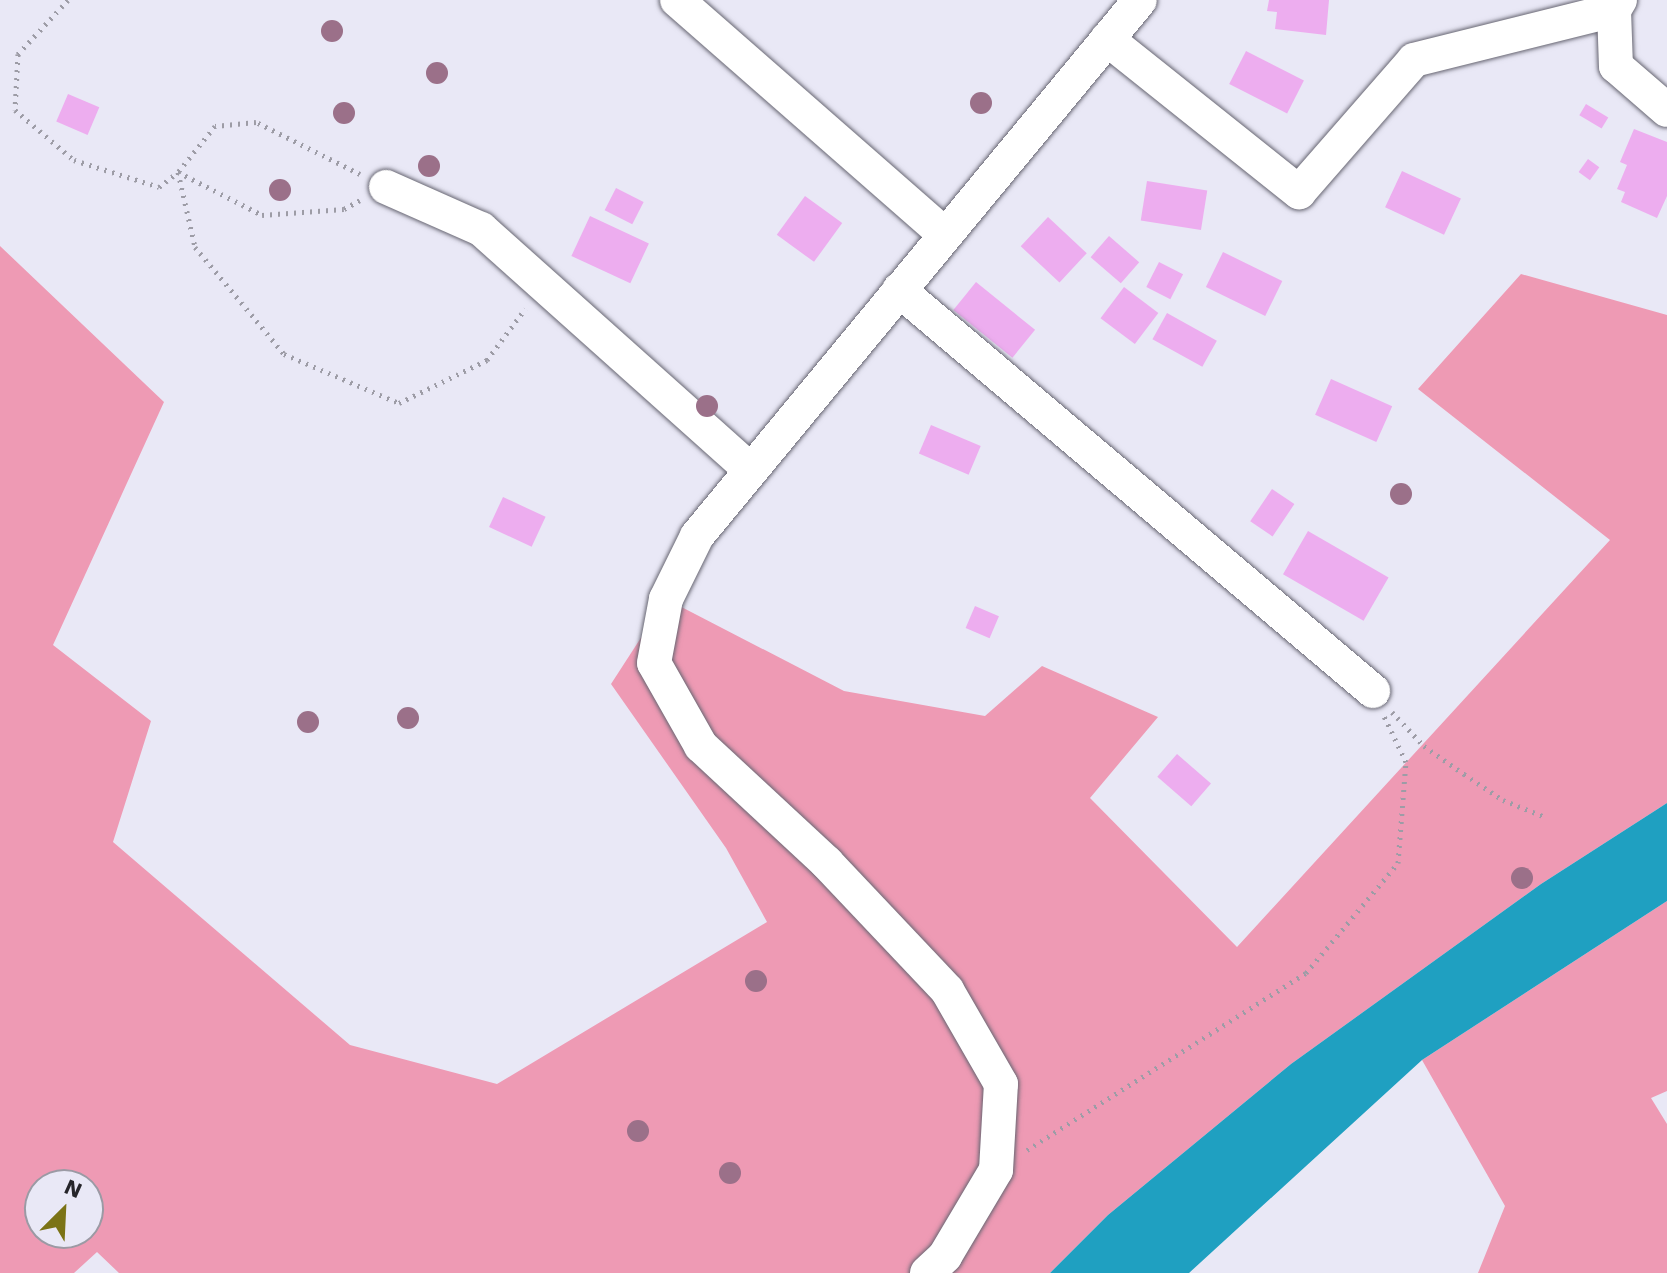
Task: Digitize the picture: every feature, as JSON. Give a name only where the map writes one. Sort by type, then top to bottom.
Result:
[{"type":"street","points":[[677,0],[945,235]]},
{"type":"street","points":[[927,1273],[945,1256],[996,1170],[1001,1084],[947,990],[827,863],[701,746],[654,663],[666,599],[697,536],[1140,0]]},
{"type":"street","points":[[1107,39],[1299,192],[1414,60],[1617,5],[1616,66],[1667,110]]},
{"type":"street","points":[[386,187],[481,229],[751,470]]},
{"type":"street","points":[[899,290],[1373,691]]},
{"type":"path","points":[[68,0],[18,54],[15,110],[74,160],[159,187],[178,172],[215,126],[256,122],[386,187]]},
{"type":"path","points":[[178,172],[262,215],[344,209],[386,187]]},
{"type":"path","points":[[178,172],[195,247],[284,354],[399,403],[487,360],[543,285]]},
{"type":"path","points":[[1373,691],[1434,753],[1503,800],[1543,816]]},
{"type":"path","points":[[996,1170],[1306,973],[1398,863],[1406,762],[1373,691]]},
{"type":"shaded area","points":[[0,246],[164,402],[53,645],[151,721],[113,842],[350,1045],[497,1084],[767,922],[726,848],[611,684],[666,599],[844,691],[985,716],[1042,666],[1158,717],[1090,798],[1237,947],[1610,540],[1418,389],[1521,274],[1667,315],[1667,803],[1541,884],[1291,1064],[1108,1215],[1050,1273],[119,1273],[97,1252],[74,1273],[0,1273]]},
{"type":"shaded area","points":[[1667,901],[1667,1091],[1651,1098],[1667,1124],[1667,1273],[1478,1273],[1505,1206],[1422,1060]]},
{"type":"water","points":[[1667,803],[1667,901],[1422,1060],[1189,1273],[1050,1273],[1108,1215],[1291,1064],[1541,884]]},
{"type":"building","points":[[1269,0],[1329,0],[1326,35],[1275,29],[1277,12],[1267,11]]},
{"type":"building","points":[[1246,51],[1304,81],[1287,113],[1229,84]]},
{"type":"building","points":[[68,94],[99,107],[88,135],[56,122]]},
{"type":"building","points":[[1586,104],[1608,117],[1602,129],[1579,115]]},
{"type":"building","points":[[1634,129],[1667,142],[1667,196],[1657,218],[1621,202],[1625,192],[1617,189],[1627,165],[1620,162]]},
{"type":"building","points":[[1588,159],[1599,167],[1590,180],[1579,172]]},
{"type":"building","points":[[1402,171],[1461,198],[1444,235],[1385,207]]},
{"type":"building","points":[[1147,181],[1207,191],[1201,230],[1141,221]]},
{"type":"building","points":[[616,188],[644,202],[632,224],[605,210]]},
{"type":"building","points":[[805,196],[842,223],[814,262],[777,235]]},
{"type":"building","points":[[590,216],[649,243],[630,283],[571,256]]},
{"type":"building","points":[[1048,217],[1087,253],[1059,282],[1021,246]]},
{"type":"building","points":[[1109,236],[1139,262],[1121,283],[1091,257]]},
{"type":"building","points":[[1223,252],[1282,281],[1265,316],[1206,287]]},
{"type":"building","points":[[1159,262],[1183,274],[1170,299],[1146,287]]},
{"type":"building","points":[[976,282],[1035,330],[1012,358],[953,310]]},
{"type":"building","points":[[1124,287],[1158,313],[1135,344],[1101,318]]},
{"type":"building","points":[[1167,313],[1217,341],[1202,367],[1152,339]]},
{"type":"building","points":[[1331,379],[1392,406],[1376,442],[1315,415]]},
{"type":"building","points":[[931,425],[981,446],[969,475],[919,454]]},
{"type":"building","points":[[1272,489],[1294,504],[1273,536],[1250,521]]},
{"type":"building","points":[[503,497],[546,517],[532,547],[489,527]]},
{"type":"building","points":[[1308,531],[1389,578],[1364,621],[1283,574]]},
{"type":"building","points":[[975,606],[999,616],[990,638],[966,628]]},
{"type":"building","points":[[1177,754],[1211,784],[1191,806],[1157,777]]}]
